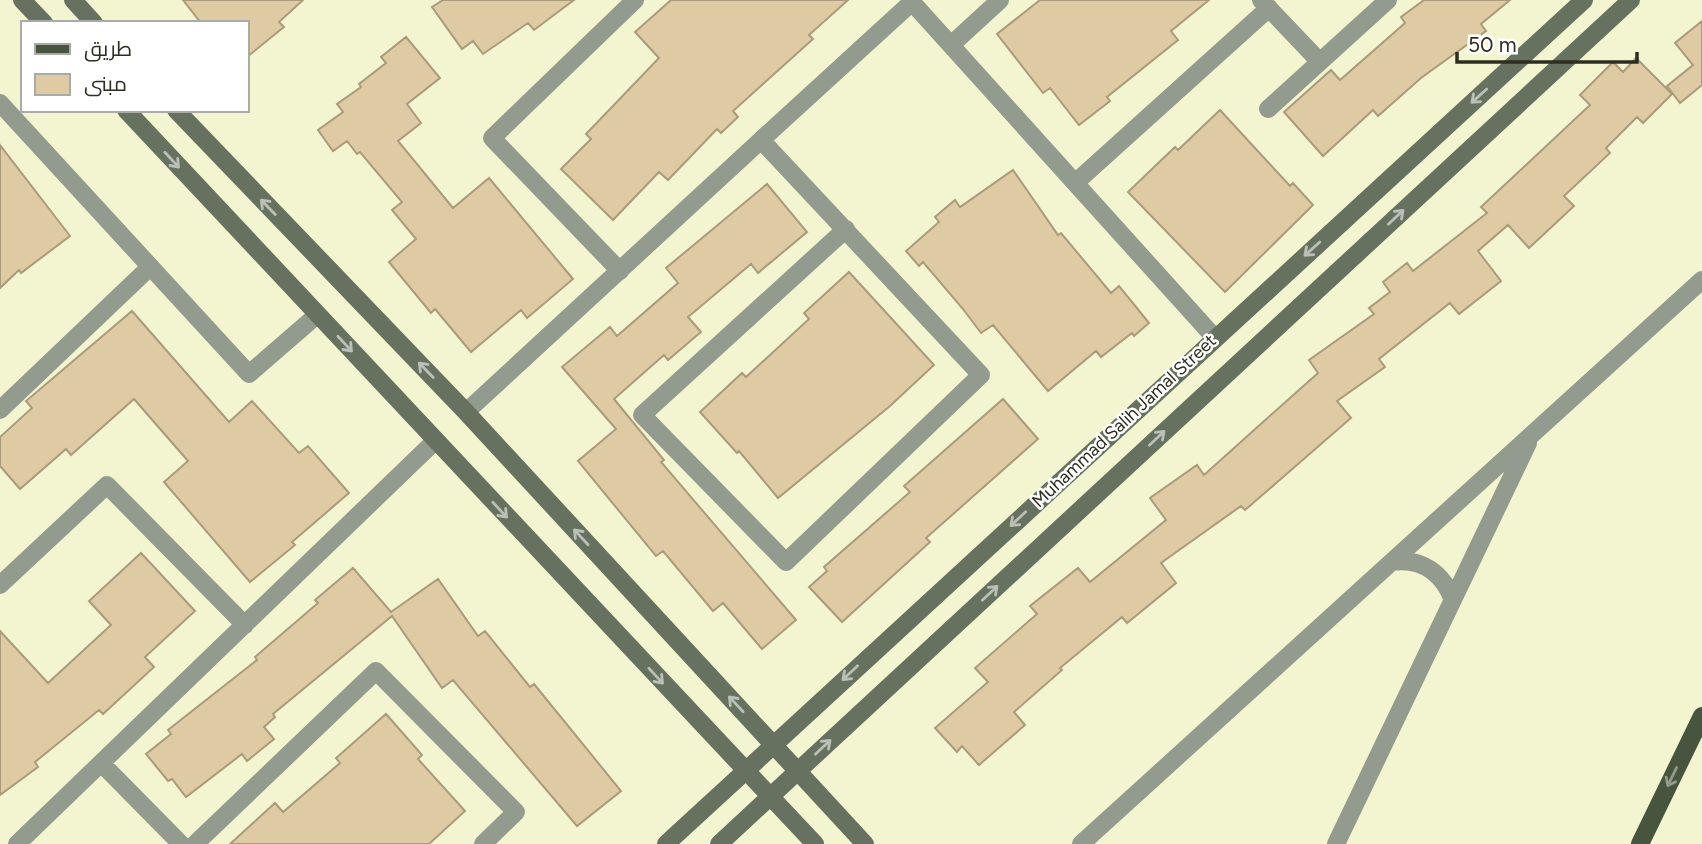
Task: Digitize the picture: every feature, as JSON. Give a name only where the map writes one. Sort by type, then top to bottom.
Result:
[{"type":"main road","points":[[1640,844],[1702,716]]},
{"type":"main road","points":[[1685,751],[1702,760]]},
{"type":"street","points":[[22,0],[42,21]]},
{"type":"street","points":[[73,0],[92,21]]},
{"type":"street","points":[[620,271],[492,138],[635,0]]},
{"type":"street","points":[[951,45],[1000,0]]},
{"type":"street","points":[[1268,109],[1388,0]]},
{"type":"street","name":"Muhammad Salih Jamal Street","points":[[666,844],[1584,0]]},
{"type":"street","name":"Muhammad Salih Jamal Street","points":[[719,844],[1631,0]]},
{"type":"street","points":[[466,412],[911,1],[1215,338]]},
{"type":"street","points":[[1075,183],[1265,4],[1320,62]]},
{"type":"street","points":[[0,103],[249,374],[317,315]]},
{"type":"street","points":[[128,112],[815,844]]},
{"type":"street","points":[[178,112],[466,412],[865,844]]},
{"type":"street","points":[[761,140],[846,229],[981,375],[786,562],[642,415],[846,229]]},
{"type":"street","points":[[0,410],[150,267]]},
{"type":"street","points":[[1081,844],[1702,280]]},
{"type":"street","points":[[1336,844],[1532,434]]},
{"type":"street","points":[[18,844],[435,441]]},
{"type":"street","points":[[0,585],[107,485],[245,625]]},
{"type":"street","points":[[1392,562],[1404,560],[1425,565],[1443,580],[1453,600]]},
{"type":"street","points":[[195,844],[376,671],[516,813],[483,844]]},
{"type":"street","points":[[101,763],[181,844]]},
{"type":"building","points":[[183,0],[303,0],[279,22],[284,27],[248,56],[248,21],[199,21]]},
{"type":"building","points":[[443,0],[574,0],[534,30],[528,23],[483,54],[473,41],[462,49],[432,7]]},
{"type":"building","points":[[671,0],[848,0],[809,35],[813,39],[733,111],[738,117],[721,133],[717,129],[668,180],[659,172],[613,220],[561,169],[591,139],[586,134],[659,58],[635,32]]},
{"type":"building","points":[[1040,0],[1209,0],[1171,31],[1178,40],[1107,97],[1110,101],[1079,125],[1050,88],[1043,93],[997,34]]},
{"type":"building","points":[[1424,0],[1510,0],[1481,24],[1486,31],[1421,78],[1378,116],[1373,110],[1323,156],[1284,112],[1331,70],[1340,80],[1405,23],[1401,17]]},
{"type":"building","points":[[1702,21],[1702,85],[1680,103],[1667,86],[1693,65],[1675,43]]},
{"type":"building","points":[[406,37],[440,78],[407,104],[421,123],[398,141],[453,208],[489,178],[573,279],[527,318],[521,310],[471,352],[435,309],[431,313],[389,262],[416,239],[392,210],[402,202],[360,152],[357,154],[347,141],[333,151],[318,130],[343,112],[337,104],[361,87],[359,84],[386,63],[381,57]]},
{"type":"building","points":[[1636,58],[1672,94],[1643,123],[1637,117],[1606,148],[1610,153],[1564,196],[1574,206],[1529,248],[1508,225],[1478,251],[1501,281],[1459,314],[1450,303],[1379,359],[1385,367],[1337,401],[1351,418],[1245,510],[1241,506],[1161,563],[1176,583],[1127,623],[1122,617],[1060,668],[1062,670],[1014,712],[1025,725],[979,765],[962,746],[957,752],[935,728],[988,682],[975,668],[1037,614],[1030,606],[1078,568],[1090,582],[1166,520],[1150,498],[1197,465],[1204,475],[1318,373],[1309,360],[1374,314],[1369,308],[1390,292],[1383,282],[1407,263],[1413,271],[1487,213],[1481,207],[1590,105],[1580,95],[1613,62],[1623,72]]},
{"type":"building","points":[[1220,110],[1290,186],[1293,183],[1313,205],[1225,292],[1128,192],[1175,147],[1178,150]]},
{"type":"building","points":[[0,145],[70,236],[21,273],[19,270],[0,288]]},
{"type":"building","points":[[1013,170],[1058,235],[1061,233],[1111,293],[1119,286],[1149,323],[1101,357],[1096,351],[1048,391],[993,325],[981,333],[923,262],[919,266],[906,251],[939,222],[935,217],[955,200],[960,207]]},
{"type":"building","points":[[767,184],[807,232],[758,273],[751,264],[688,317],[701,332],[668,360],[664,355],[614,399],[664,460],[661,462],[796,620],[762,649],[723,603],[713,611],[663,551],[656,556],[578,461],[616,429],[562,367],[610,327],[617,336],[678,283],[666,268]]},
{"type":"building","points":[[849,272],[934,365],[890,406],[778,498],[739,451],[737,453],[700,412],[742,373],[746,377],[809,319],[804,313]]},
{"type":"building","points":[[132,311],[229,422],[252,401],[299,453],[308,446],[349,493],[292,542],[295,545],[250,582],[164,482],[188,461],[134,399],[71,455],[66,449],[20,489],[0,466],[0,437],[32,408],[26,401]]},
{"type":"building","points":[[1003,399],[1038,439],[926,538],[930,542],[842,622],[809,587],[827,571],[824,567],[910,492],[904,486]]},
{"type":"building","points":[[141,553],[195,611],[145,657],[154,667],[103,714],[99,710],[35,762],[38,767],[0,795],[0,631],[48,683],[111,625],[89,601]]},
{"type":"building","points":[[353,568],[391,612],[438,579],[478,636],[485,631],[530,687],[534,684],[621,791],[577,826],[453,680],[442,688],[392,616],[273,714],[275,717],[264,727],[274,739],[247,761],[242,754],[186,797],[172,779],[168,781],[146,754],[171,734],[168,730],[257,660],[255,657],[318,603],[315,600]]},
{"type":"building","points":[[386,714],[422,755],[418,759],[465,811],[429,844],[230,844],[275,803],[283,812],[340,763],[336,758]]}]
